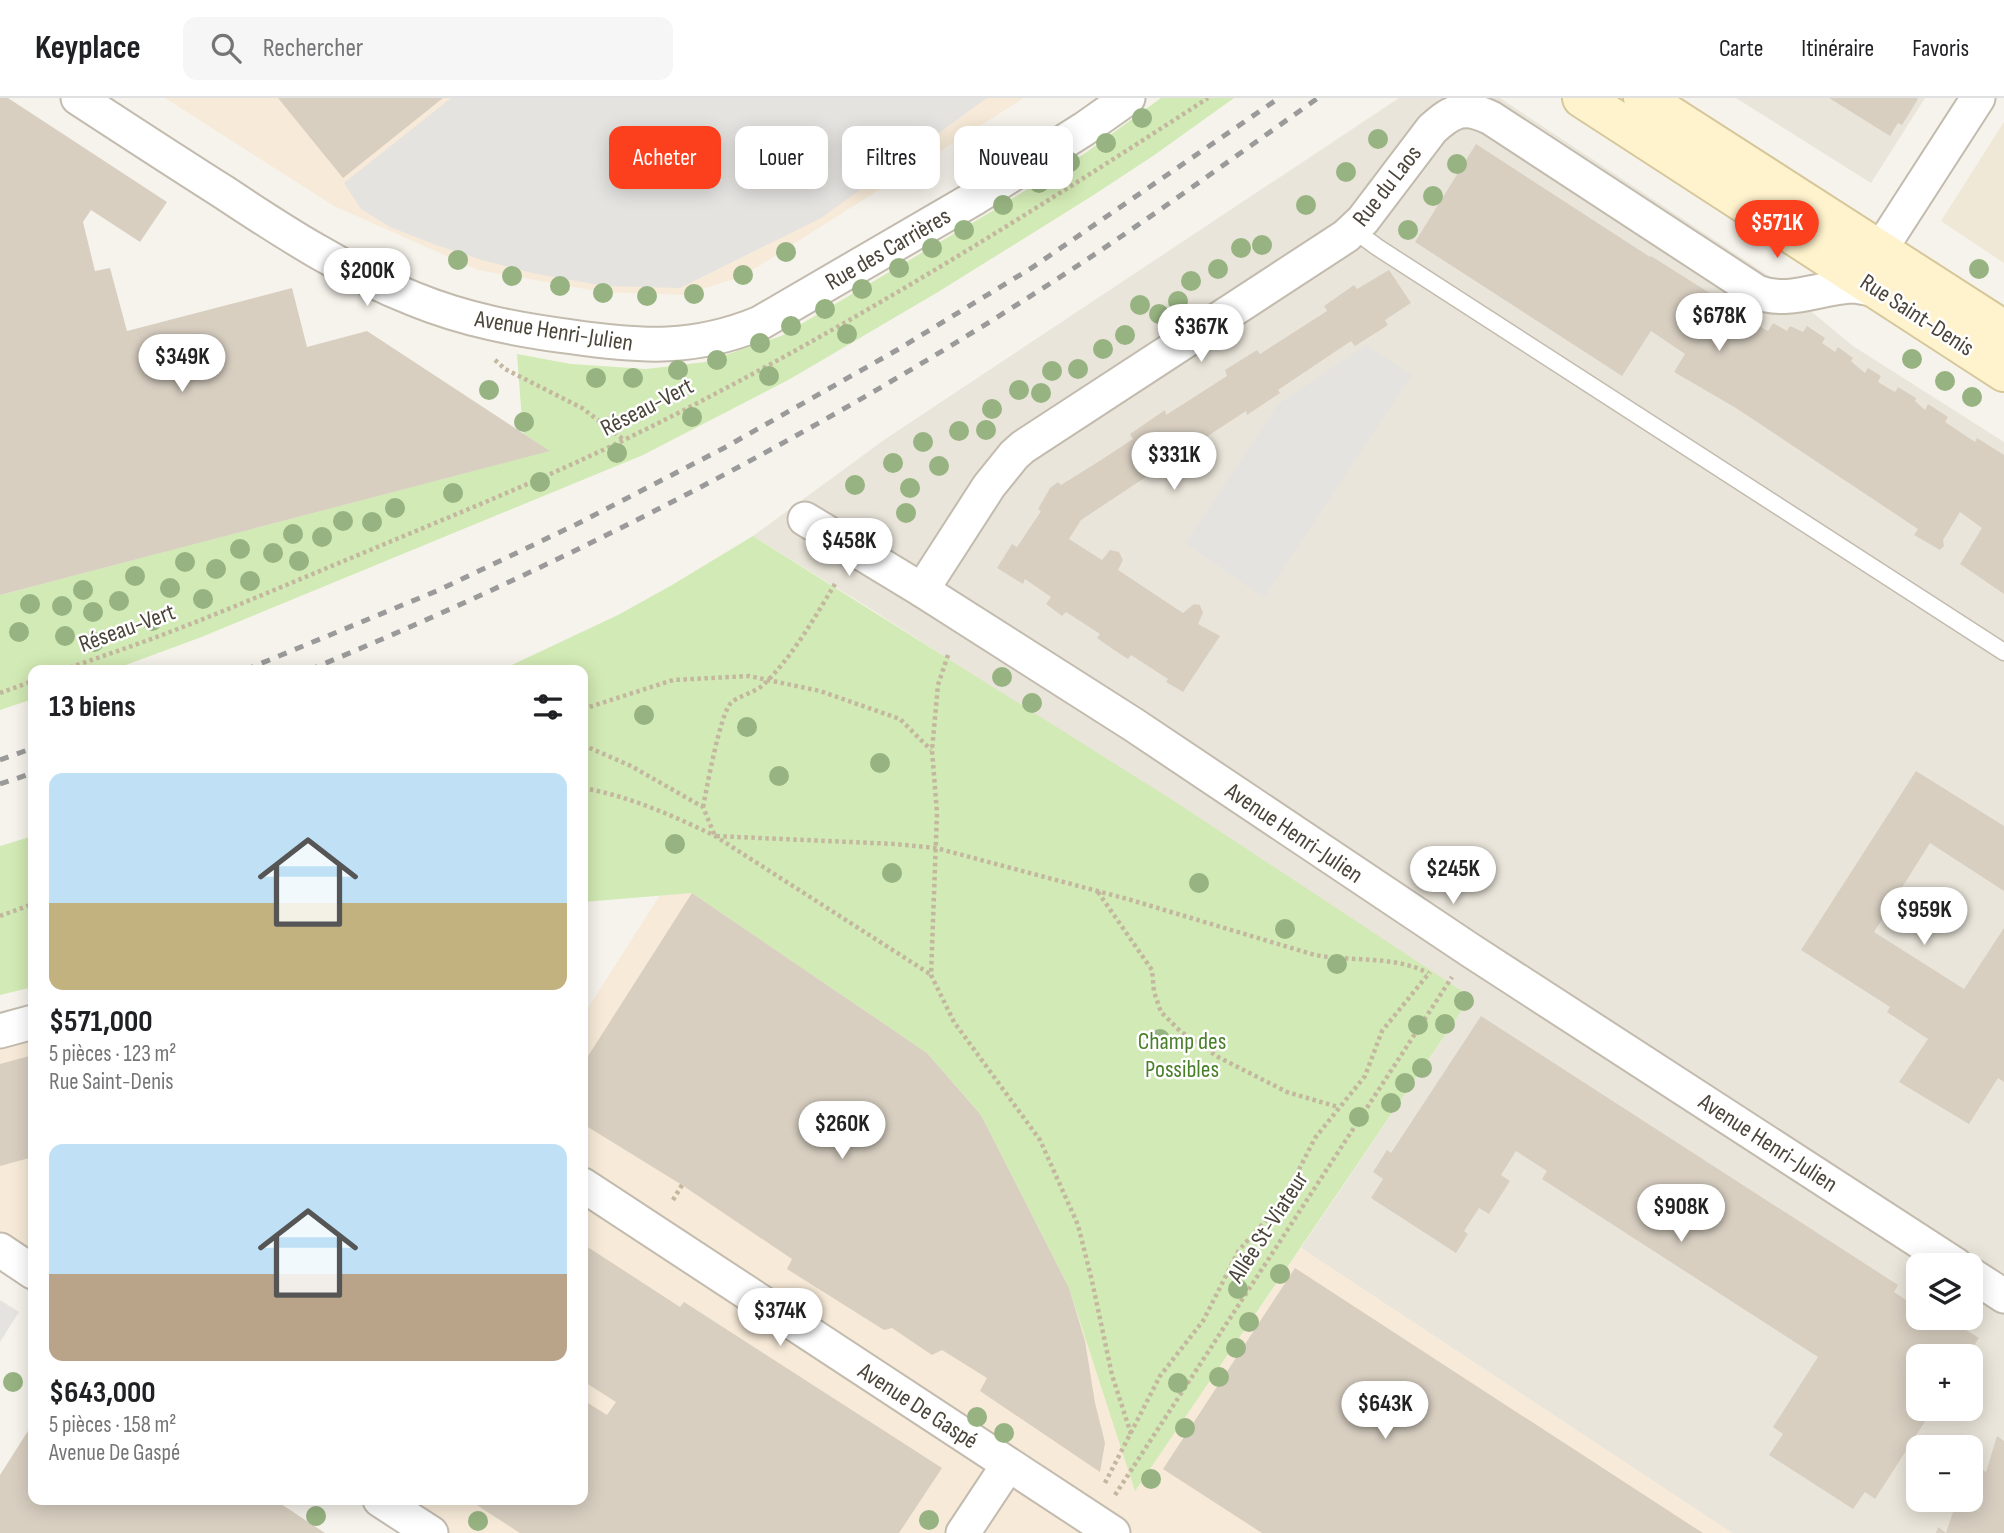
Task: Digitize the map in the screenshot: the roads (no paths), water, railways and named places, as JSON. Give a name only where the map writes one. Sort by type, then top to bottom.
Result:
[{"type":"main road","name":"Rue Saint-Denis","points":[[1582,98],[2004,372]]},
{"type":"main road","name":"Rue Saint-Denis","points":[[1643,98],[2004,330]]},
{"type":"street","name":"Avenue Henri-Julien","points":[[78,98],[298,241],[366,278],[415,300],[465,317],[512,328],[594,340],[644,345],[711,340]]},
{"type":"street","name":"Rue des Carrières","points":[[711,340],[760,323],[819,290],[973,200],[1128,98]]},
{"type":"street","points":[[1880,250],[1978,98]]},
{"type":"street","name":"Rue du Laos","points":[[922,590],[989,486],[1014,455],[1354,230],[1432,129],[1461,110],[1491,118],[1766,296],[1780,298],[1856,286],[1882,292]]},
{"type":"street","name":"Avenue Henri-Julien","points":[[804,519],[922,590],[1134,725],[1470,950],[1937,1253]]},
{"type":"street","points":[[0,1031],[28,1023]]},
{"type":"street","name":"Avenue De Gaspé","points":[[588,1188],[1105,1528]]},
{"type":"street","points":[[0,1250],[28,1269]]},
{"type":"street","points":[[1983,1282],[2004,1296]]},
{"type":"street","points":[[963,1533],[1008,1465]]},
{"type":"street","points":[[388,1505],[430,1533]]},
{"type":"lane","points":[[1354,230],[2004,652]]},
{"type":"railway","points":[[257,665],[439,590],[577,524],[724,448],[897,350],[1033,267],[1279,98]]},
{"type":"railway","points":[[321,665],[406,629],[597,540],[783,443],[875,391],[1088,259],[1318,98]]},
{"type":"railway","points":[[0,760],[28,750]]},
{"type":"railway","points":[[0,784],[28,775]]},
{"type":"park label","name":"Champ des Possibles","points":[[1182,1055]]}]
